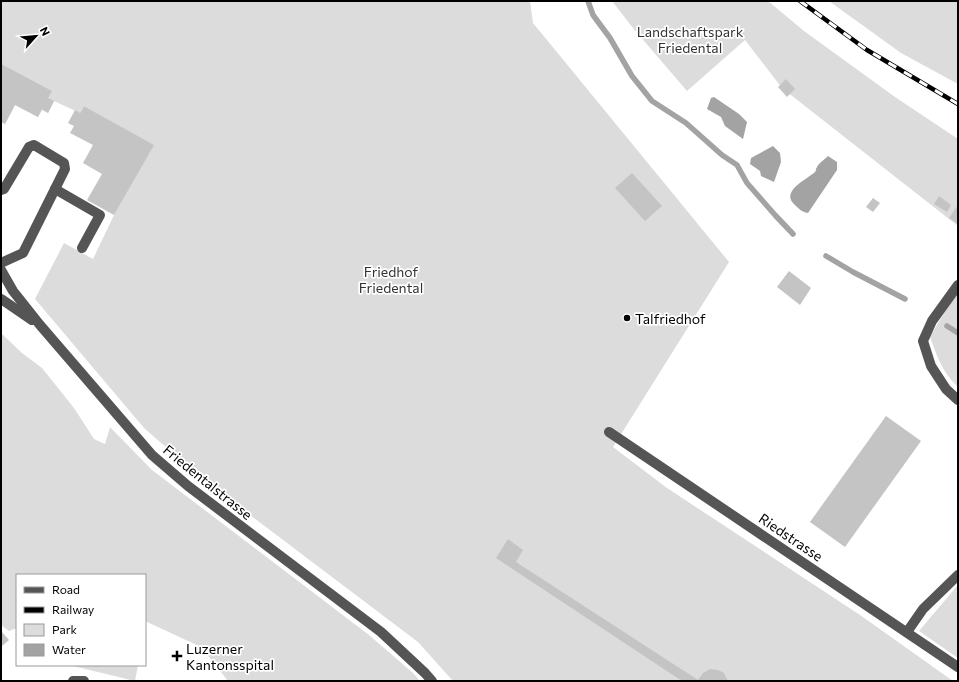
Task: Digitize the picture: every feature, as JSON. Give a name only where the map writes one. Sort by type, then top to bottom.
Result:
[{"type":"street","points":[[1,190],[4,189],[29,147],[34,145],[64,163],[65,169],[23,253],[1,263]]},
{"type":"street","points":[[55,190],[100,215],[82,248]]},
{"type":"street","name":"Friedentalstrasse","points":[[1,270],[13,291],[40,325],[152,455],[188,486],[381,632],[432,681]]},
{"type":"street","points":[[958,285],[932,321],[924,341],[931,366],[946,389],[958,400]]},
{"type":"street","points":[[1,299],[40,325]]},
{"type":"street","name":"Riedstrasse","points":[[609,432],[958,667]]},
{"type":"street","points":[[908,632],[923,609],[958,575]]},
{"type":"street","points":[[73,681],[84,681]]},
{"type":"green space","name":"Friedhof Friedental","points":[[1,1],[530,1],[533,23],[729,262],[613,447],[667,488],[860,615],[953,681],[453,681],[418,642],[201,478],[144,428],[35,299],[64,243],[93,259],[114,215],[153,145],[84,106],[80,113],[54,101],[48,113],[42,110],[38,117],[15,105],[5,124],[1,122]]},
{"type":"green space","name":"Landschaftspark Friedental","points":[[612,1],[768,1],[804,31],[895,97],[958,139],[958,226],[782,88],[745,40],[687,91]]},
{"type":"green space","points":[[829,1],[958,1],[958,84],[901,53]]},
{"type":"green space","points":[[958,289],[958,387],[944,370],[930,337]]},
{"type":"green space","points":[[1,333],[22,353],[42,368],[74,408],[94,439],[105,444],[110,427],[152,470],[369,635],[413,673],[420,681],[228,681],[201,647],[146,621],[146,574],[16,574],[16,628],[9,631],[1,625]]},
{"type":"green space","points":[[958,585],[958,658],[919,631]]},
{"type":"green space","points":[[73,666],[138,666],[135,681]]},
{"type":"water","points":[[714,97],[739,114],[747,122],[743,139],[725,126],[721,117],[707,109],[711,98]]},
{"type":"water","points":[[773,146],[780,153],[781,162],[774,182],[761,176],[760,171],[750,164],[751,158]]},
{"type":"water","points":[[828,156],[837,162],[837,170],[808,213],[804,212],[791,200],[790,196],[792,191],[814,173],[819,164]]},
{"type":"building","points":[[1,64],[52,91],[48,98],[54,101],[48,113],[42,109],[38,117],[15,105],[5,124],[1,122]]},
{"type":"building","points":[[786,79],[795,89],[787,97],[778,87]]},
{"type":"building","points":[[84,106],[154,145],[114,215],[87,200],[102,174],[83,163],[93,145],[70,133],[74,126],[68,123],[75,110],[80,113]]},
{"type":"building","points":[[632,173],[662,206],[645,221],[615,188]]},
{"type":"building","points":[[939,196],[951,205],[947,212],[934,204]]},
{"type":"building","points":[[873,198],[880,203],[873,212],[866,207]]},
{"type":"building","points":[[958,205],[958,224],[949,218]]},
{"type":"building","points":[[789,271],[811,288],[800,305],[777,287]]},
{"type":"building","points":[[886,416],[921,441],[845,547],[810,522]]},
{"type":"building","points":[[508,539],[523,550],[516,562],[698,680],[703,673],[710,669],[718,670],[724,673],[728,681],[682,681],[496,558]]},
{"type":"building","points":[[1,631],[9,640],[1,647]]},
{"type":"waterway","points":[[588,1],[593,15],[610,38],[632,76],[652,101],[686,123],[722,155],[737,165],[747,183],[793,234]]},
{"type":"waterway","points":[[826,256],[905,299]]},
{"type":"waterway","points":[[947,326],[958,333]]},
{"type":"railway","points":[[800,1],[867,50],[958,104]]},
{"type":"place","name":"Talfriedhof","points":[[627,318]]},
{"type":"place","name":"Luzerner Kantonsspital","points":[[177,656]]}]
